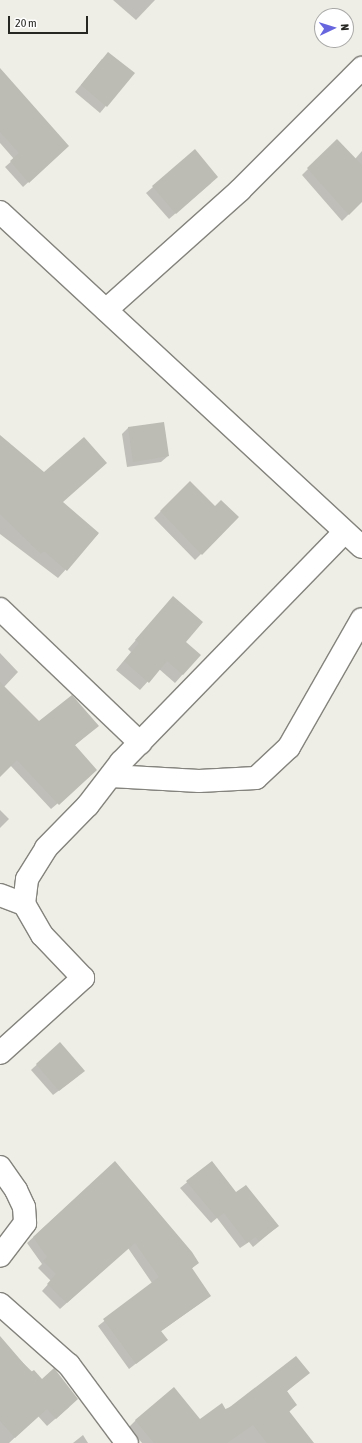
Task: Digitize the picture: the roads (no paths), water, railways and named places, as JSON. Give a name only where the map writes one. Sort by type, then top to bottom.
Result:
[{"type":"street","points":[[106,310],[240,190],[362,68]]},
{"type":"street","points":[[0,212],[344,533],[362,547]]},
{"type":"street","points":[[0,1053],[83,978],[42,935],[24,904],[27,879],[46,848],[140,743],[344,533]]},
{"type":"street","points":[[0,609],[140,743]]},
{"type":"street","points":[[111,776],[199,781],[256,778],[289,747],[362,619]]},
{"type":"street","points":[[0,895],[24,904]]},
{"type":"street","points":[[0,1167],[16,1190],[24,1207],[26,1223],[0,1256]]},
{"type":"street","points":[[0,1304],[69,1365],[127,1443]]}]
